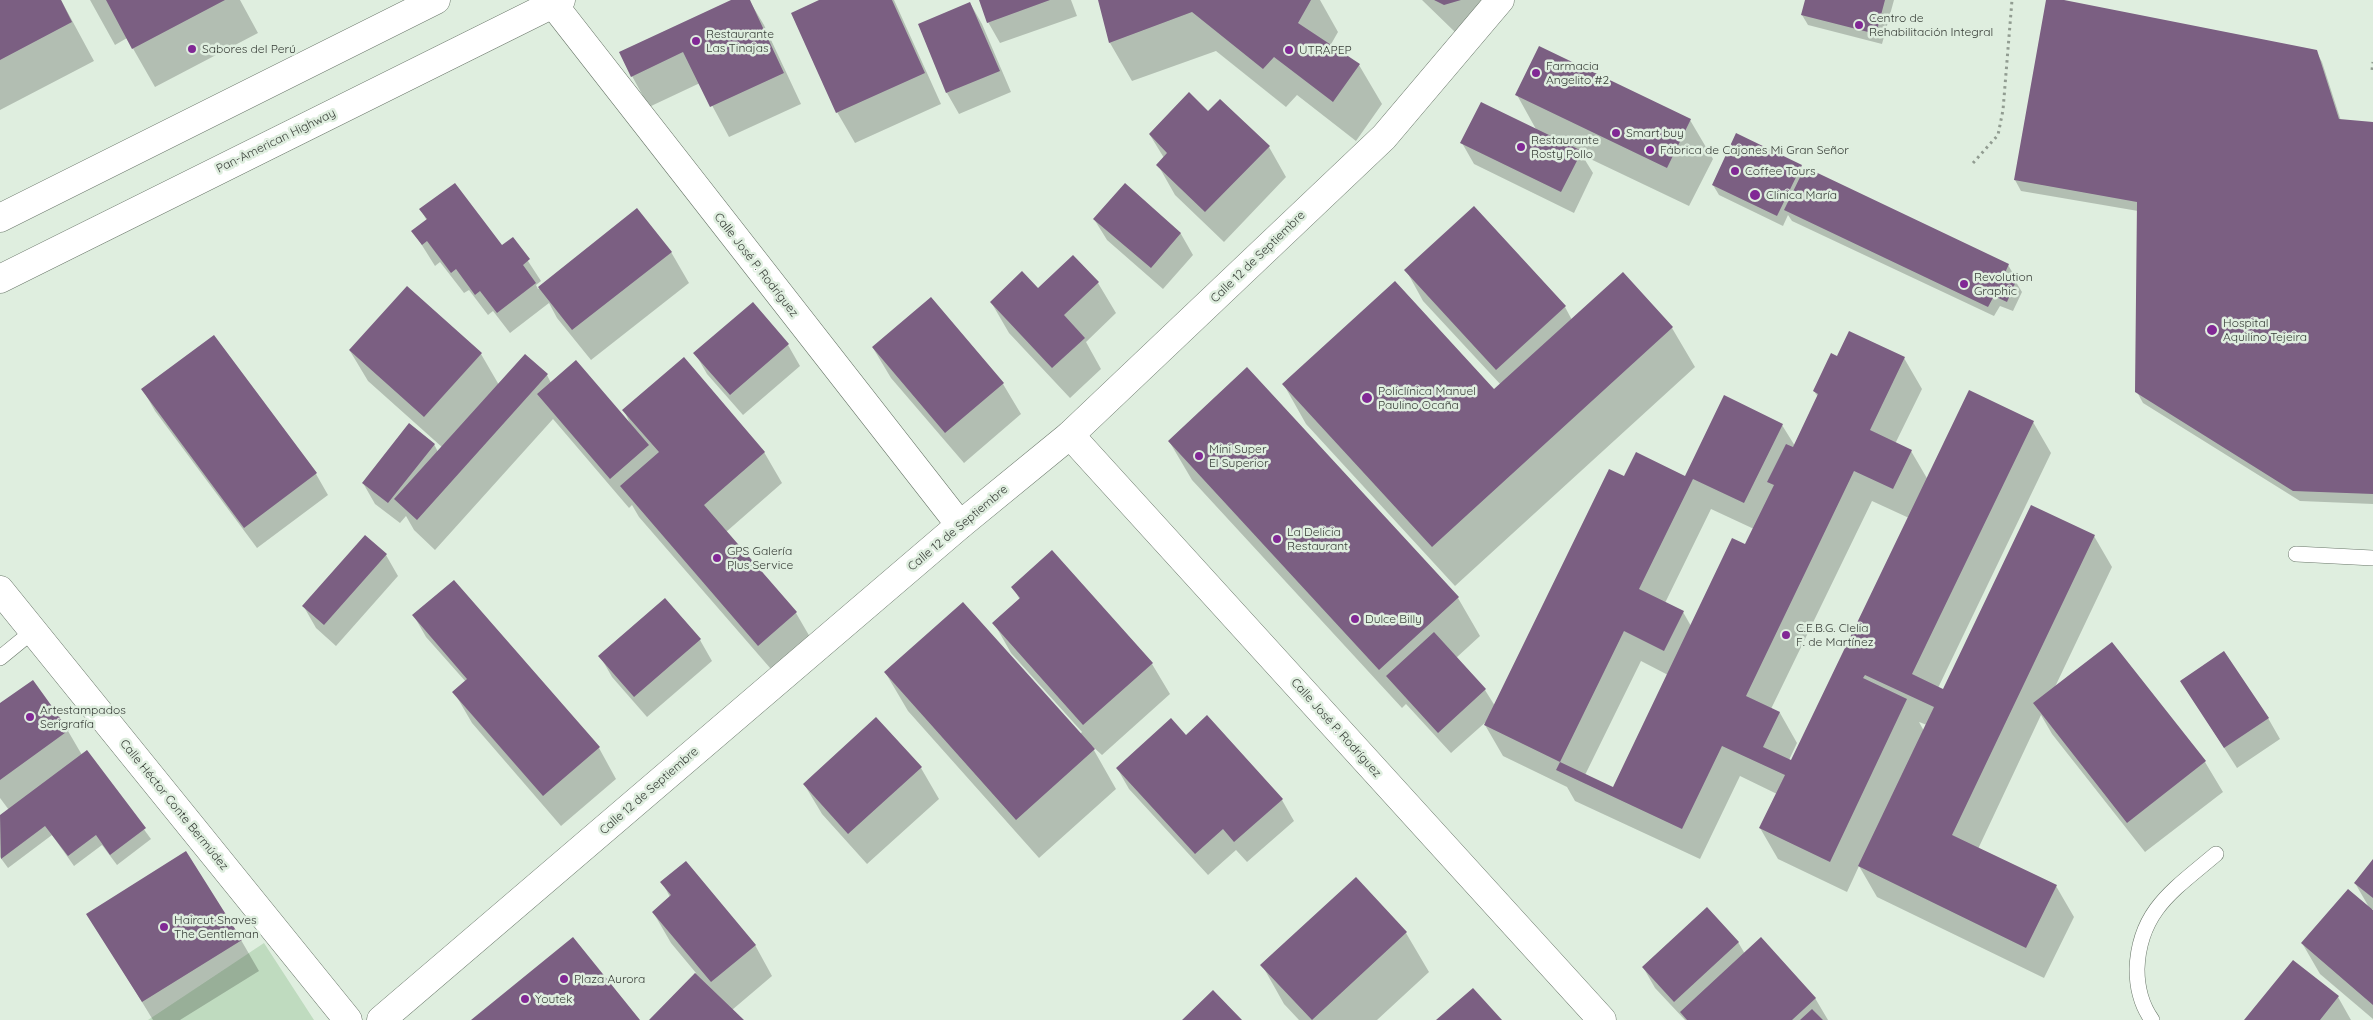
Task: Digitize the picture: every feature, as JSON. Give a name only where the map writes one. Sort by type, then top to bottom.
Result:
[{"type":"main road","points":[[0,218],[436,0]]},
{"type":"main road","name":"Calle 12 de Septiembre","points":[[381,1020],[960,525],[1070,435],[1384,137],[1500,0]]},
{"type":"main road","name":"Calle José P. Rodríguez","points":[[555,1],[960,525]]},
{"type":"main road","name":"Pan-American Highway","points":[[0,279],[555,1]]},
{"type":"main road","name":"Calle José P. Rodríguez","points":[[1070,435],[1602,1020]]},
{"type":"main road","name":"Calle Héctor Conte Bermúdez","points":[[0,590],[348,1020]]},
{"type":"lane","points":[[2296,554],[2373,558]]},
{"type":"lane","points":[[0,658],[33,630]]},
{"type":"lane","points":[[2152,1020],[2142,998],[2137,980],[2138,955],[2143,931],[2156,909],[2174,890],[2216,854]]},
{"type":"path","points":[[1973,162],[1998,135],[2003,110],[2012,0]]},
{"type":"path","points":[[2372,70],[2373,62]]},
{"type":"green space","points":[[264,943],[314,1020],[148,1020]]},
{"type":"building","points":[[0,0],[61,0],[72,22],[0,60]]},
{"type":"building","points":[[106,0],[225,0],[132,49]]},
{"type":"building","points":[[731,0],[750,0],[784,73],[710,107],[683,52],[631,77],[619,52]]},
{"type":"building","points":[[819,0],[892,0],[925,73],[836,113],[791,13]]},
{"type":"building","points":[[979,0],[1050,0],[987,23]]},
{"type":"building","name":"UTRAPEP","points":[[1098,0],[1311,0],[1298,23],[1360,64],[1333,102],[1274,57],[1263,69],[1192,12],[1109,43]]},
{"type":"building","points":[[1434,0],[1461,0],[1444,5]]},
{"type":"building","name":"Centro de Rehabilitación Integral","points":[[1805,0],[1885,0],[1876,34],[1801,15]]},
{"type":"building","points":[[2046,0],[2064,0],[2317,50],[2339,119],[2373,122],[2373,494],[2293,491],[2135,392],[2137,202],[2014,180]]},
{"type":"building","points":[[970,2],[1000,71],[946,93],[918,24]]},
{"type":"building","points":[[1539,46],[1691,119],[1667,168],[1515,95]]},
{"type":"building","points":[[1189,92],[1208,111],[1220,99],[1270,146],[1205,212],[1156,165],[1167,153],[1149,134]]},
{"type":"building","name":"Restaurante Rosty Pollo","points":[[1481,102],[1582,151],[1561,192],[1460,143]]},
{"type":"building","points":[[1736,133],[1802,165],[1777,216],[1712,185]]},
{"type":"building","points":[[1805,167],[2009,264],[2004,275],[2016,281],[2007,302],[1994,296],[1988,307],[1784,210]]},
{"type":"building","points":[[455,183],[502,245],[513,237],[530,259],[523,265],[536,283],[497,313],[480,291],[475,295],[456,269],[451,273],[427,241],[422,245],[411,231],[427,219],[419,209]]},
{"type":"building","points":[[1125,183],[1181,233],[1151,268],[1093,219]]},
{"type":"building","points":[[1474,206],[1566,306],[1496,370],[1404,270]]},
{"type":"building","points":[[637,208],[672,252],[572,330],[538,287]]},
{"type":"building","points":[[1073,255],[1099,282],[1064,315],[1085,338],[1052,368],[990,302],[1022,271],[1038,288]]},
{"type":"building","points":[[1623,272],[1673,327],[1432,547],[1282,384],[1395,281],[1494,389]]},
{"type":"building","points":[[407,286],[482,353],[424,417],[349,350]]},
{"type":"building","points":[[931,297],[1004,383],[945,433],[872,347]]},
{"type":"building","points":[[753,302],[789,344],[730,395],[693,353]]},
{"type":"building","points":[[1849,331],[1905,357],[1870,430],[1912,450],[1893,489],[1854,471],[1746,696],[1780,712],[1763,747],[1791,760],[1969,390],[2034,421],[1912,674],[1943,689],[2031,505],[2095,535],[1952,835],[2057,885],[2026,948],[1858,866],[1934,707],[1865,675],[1863,678],[1907,699],[1830,862],[1759,828],[1785,775],[1722,746],[1682,829],[1556,770],[1560,762],[1613,787],[1732,538],[1745,544],[1774,485],[1767,482],[1786,444],[1793,447],[1818,394],[1813,391],[1831,353],[1837,356]]},
{"type":"building","points":[[214,335],[317,473],[244,528],[141,389]]},
{"type":"building","points":[[525,354],[548,374],[417,520],[394,499]]},
{"type":"building","points":[[684,357],[765,452],[704,505],[797,612],[758,646],[620,486],[659,452],[622,410]]},
{"type":"building","points":[[576,360],[649,445],[610,479],[537,394]]},
{"type":"building","points":[[1247,367],[1459,597],[1379,670],[1168,441]]},
{"type":"building","points":[[1724,395],[1783,424],[1744,503],[1693,479],[1639,589],[1684,611],[1664,651],[1624,631],[1560,762],[1484,725],[1609,469],[1624,476],[1636,452],[1685,476]]},
{"type":"building","points":[[409,423],[435,444],[388,503],[362,483]]},
{"type":"building","points":[[365,535],[387,554],[324,625],[302,606]]},
{"type":"building","points":[[1052,550],[1153,663],[1083,725],[992,623],[1020,598],[1011,587]]},
{"type":"building","points":[[454,580],[600,747],[543,796],[452,692],[467,679],[412,615]]},
{"type":"building","points":[[665,598],[701,639],[634,697],[598,656]]},
{"type":"building","points":[[963,602],[1095,749],[1016,820],[884,672]]},
{"type":"building","points":[[1434,632],[1486,689],[1438,733],[1386,676]]},
{"type":"building","points":[[2112,642],[2206,761],[2127,823],[2033,703]]},
{"type":"building","points":[[2224,651],[2269,718],[2224,748],[2180,681]]},
{"type":"building","name":"Artestampados Serigrafía","points":[[33,680],[69,730],[0,780],[0,703]]},
{"type":"building","points":[[1207,715],[1283,799],[1234,842],[1223,829],[1195,854],[1116,768],[1171,718],[1186,735]]},
{"type":"building","points":[[876,717],[922,767],[848,834],[803,784]]},
{"type":"building","points":[[87,750],[146,828],[110,855],[96,835],[68,856],[45,826],[1,859],[0,815]]},
{"type":"building","name":"Haircut Shaves The Gentleman","points":[[186,851],[242,940],[142,1002],[86,914]]},
{"type":"building","points":[[2373,859],[2373,898],[2354,883]]},
{"type":"building","points":[[686,861],[756,945],[711,982],[652,912],[671,895],[660,882]]},
{"type":"building","points":[[1356,877],[1407,932],[1312,1020],[1260,965]]},
{"type":"building","points":[[2348,889],[2373,910],[2373,1005],[2301,943]]},
{"type":"building","points":[[1707,907],[1739,942],[1674,1002],[1642,967]]},
{"type":"building","name":"Plaza Aurora","points":[[573,937],[640,1020],[471,1020]]},
{"type":"building","points":[[1761,937],[1816,998],[1792,1020],[1687,1020],[1680,1012]]},
{"type":"building","points":[[2293,960],[2339,996],[2320,1020],[2244,1020]]},
{"type":"building","points":[[695,973],[744,1020],[649,1020]]},
{"type":"building","points":[[1473,988],[1502,1020],[1436,1020]]},
{"type":"building","points":[[1213,990],[1242,1020],[1182,1020]]},
{"type":"building","points":[[1812,1009],[1823,1020],[1800,1020]]},
{"type":"place","name":"Centro de Rehabilitación Integral","points":[[1859,25]]},
{"type":"place","name":"Restaurante Las Tinajas","points":[[696,41]]},
{"type":"place","name":"Sabores del Perú","points":[[192,49]]},
{"type":"place","name":"UTRAPEP","points":[[1289,50]]},
{"type":"place","name":"Farmacia Angelito #2","points":[[1536,73]]},
{"type":"place","name":"Smart buy","points":[[1616,133]]},
{"type":"place","name":"Restaurante Rosty Pollo","points":[[1521,147]]},
{"type":"place","name":"Fábrica de Cajones Mi Gran Señor","points":[[1650,150]]},
{"type":"place","name":"Coffee Tours","points":[[1735,171]]},
{"type":"place","name":"Clinica María","points":[[1755,195]]},
{"type":"place","name":"Revolution Graphic","points":[[1964,284]]},
{"type":"place","name":"Hospital Aquilino Tejeira","points":[[2212,330]]},
{"type":"place","name":"Policlínica Manuel Paulino Ocaña","points":[[1367,398]]},
{"type":"place","name":"Mini Super El Superior","points":[[1199,456]]},
{"type":"place","name":"La Delicia Restaurant","points":[[1277,539]]},
{"type":"place","name":"GPS Galería Plus Service","points":[[717,558]]},
{"type":"place","name":"Dulce Billy","points":[[1355,619]]},
{"type":"place","name":"C.E.B.G. Clelia F. de Martínez","points":[[1786,635]]},
{"type":"place","name":"Artestampados Serigrafía","points":[[30,717]]},
{"type":"place","name":"Haircut Shaves The Gentleman","points":[[164,927]]},
{"type":"place","name":"Plaza Aurora","points":[[564,979]]},
{"type":"place","name":"Youtek","points":[[525,999]]}]
